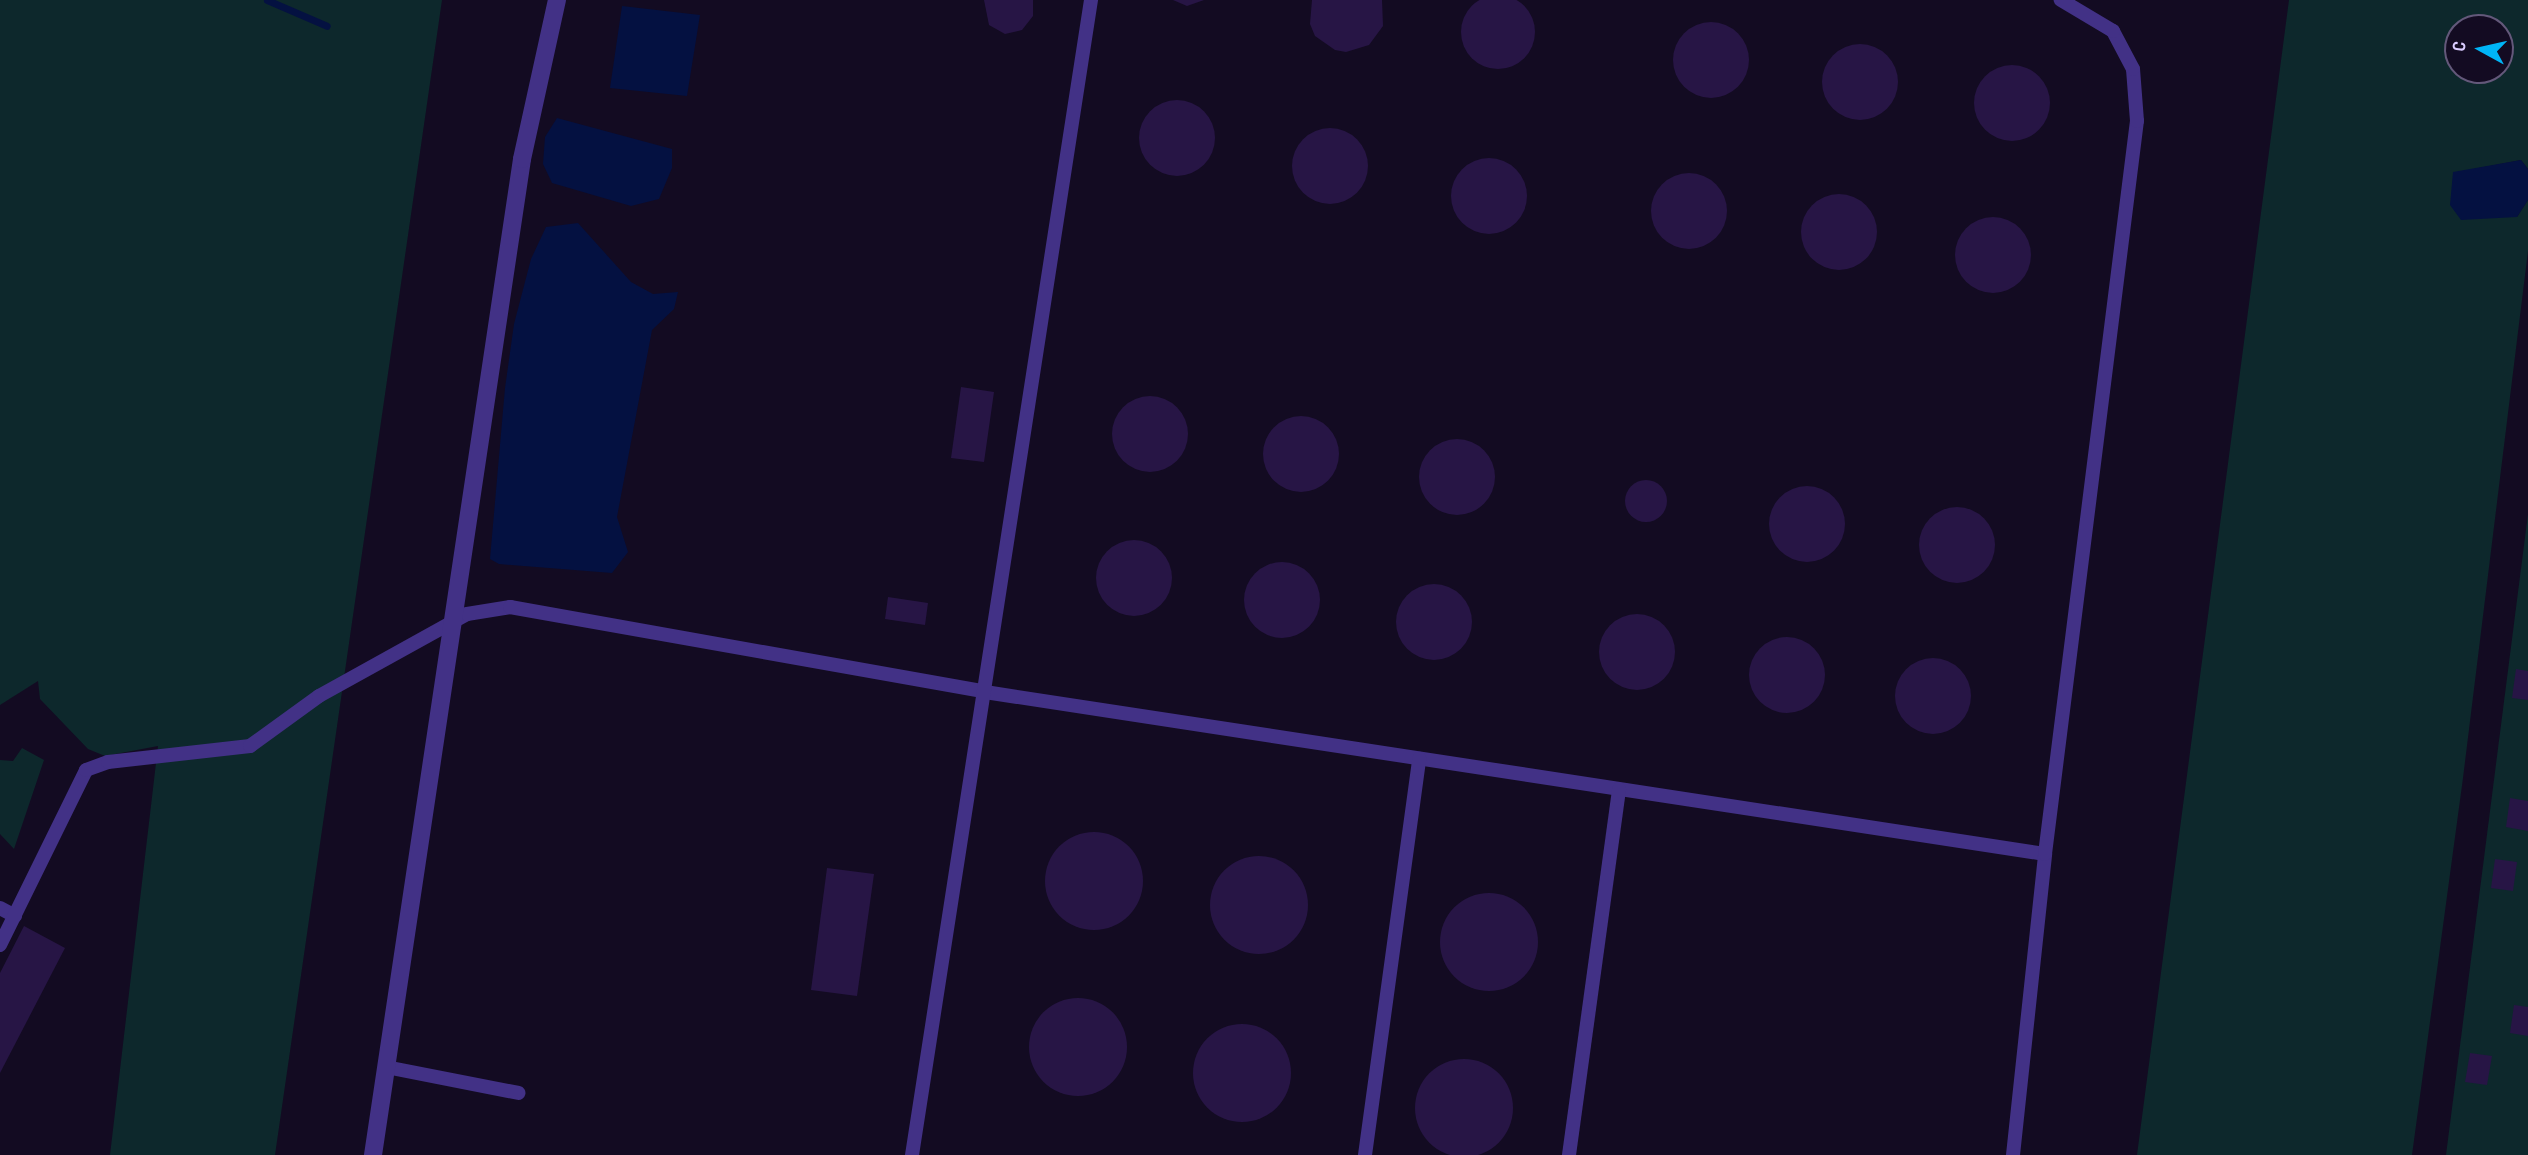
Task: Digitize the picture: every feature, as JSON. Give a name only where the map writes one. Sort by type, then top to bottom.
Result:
[{"type":"street","points":[[373,1155],[449,624],[522,159],[557,0]]},
{"type":"lane","points":[[912,1155],[1091,0]]},
{"type":"lane","points":[[2013,1155],[2045,854],[2137,121],[2133,69],[2113,31],[2062,0]]},
{"type":"lane","points":[[0,945],[86,770],[108,762],[250,746],[319,696],[467,614],[510,607],[985,692],[2045,854]]},
{"type":"lane","points":[[1365,1155],[1419,758]]},
{"type":"lane","points":[[1569,1155],[1619,789]]},
{"type":"lane","points":[[0,908],[15,916]]},
{"type":"lane","points":[[386,1067],[518,1093]]},
{"type":"green space","points":[[0,0],[442,0],[275,1155],[110,1155],[158,746],[105,756],[88,749],[40,699],[38,681],[0,705]]},
{"type":"green space","points":[[2289,0],[2528,0],[2528,169],[2521,160],[2453,173],[2517,217],[2528,200],[2528,251],[2463,778],[2412,1155],[2137,1155]]},
{"type":"green space","points":[[2528,514],[2528,1155],[2446,1155]]},
{"type":"green space","points":[[22,748],[44,760],[14,849],[0,834],[0,760],[13,761]]},
{"type":"shaded area","points":[[622,6],[700,15],[687,96],[610,88]]},
{"type":"shaded area","points":[[557,118],[672,149],[672,168],[659,199],[631,206],[552,183],[543,164],[545,137]]},
{"type":"shaded area","points":[[2521,160],[2528,169],[2528,200],[2517,217],[2461,220],[2450,205],[2453,172]]},
{"type":"shaded area","points":[[578,223],[631,282],[653,294],[678,292],[674,309],[652,330],[617,517],[628,552],[612,573],[499,564],[490,559],[505,388],[514,324],[531,259],[546,227]]},
{"type":"building","points":[[1498,-5],[1512,-2],[1524,6],[1532,18],[1535,32],[1532,46],[1524,58],[1512,66],[1498,69],[1484,66],[1472,58],[1464,46],[1461,32],[1464,18],[1472,6],[1484,-2]]},
{"type":"building","points":[[984,0],[1033,0],[1033,16],[1022,30],[1005,34],[989,25]]},
{"type":"building","points":[[1173,0],[1204,0],[1187,6]]},
{"type":"building","points":[[1312,0],[1382,0],[1383,26],[1369,45],[1346,52],[1335,50],[1315,36],[1310,24]]},
{"type":"building","points":[[1711,22],[1725,25],[1738,33],[1746,46],[1749,60],[1746,74],[1738,87],[1725,95],[1711,98],[1697,95],[1684,87],[1676,74],[1673,60],[1676,46],[1684,33],[1697,25]]},
{"type":"building","points":[[1860,44],[1874,47],[1887,55],[1895,68],[1898,82],[1895,96],[1887,109],[1874,117],[1860,120],[1846,117],[1833,109],[1825,96],[1822,82],[1825,68],[1833,55],[1846,47]]},
{"type":"building","points":[[2012,65],[2026,68],[2039,76],[2047,89],[2050,103],[2047,117],[2039,130],[2026,138],[2012,141],[1998,138],[1985,130],[1977,117],[1974,103],[1977,89],[1985,76],[1998,68]]},
{"type":"building","points":[[1177,100],[1191,103],[1204,111],[1212,124],[1215,138],[1212,152],[1204,165],[1191,173],[1177,176],[1163,173],[1150,165],[1142,152],[1139,138],[1142,124],[1150,111],[1163,103]]},
{"type":"building","points":[[1330,128],[1344,131],[1357,139],[1365,152],[1368,166],[1365,180],[1357,193],[1344,201],[1330,204],[1316,201],[1303,193],[1295,180],[1292,166],[1295,152],[1303,139],[1316,131]]},
{"type":"building","points":[[1489,158],[1503,161],[1516,169],[1524,182],[1527,196],[1524,210],[1516,223],[1503,231],[1489,234],[1475,231],[1462,223],[1454,210],[1451,196],[1454,182],[1462,169],[1475,161]]},
{"type":"building","points":[[1689,173],[1703,176],[1716,184],[1724,197],[1727,211],[1724,225],[1716,238],[1703,246],[1689,249],[1675,246],[1662,238],[1654,225],[1651,211],[1654,197],[1662,184],[1675,176]]},
{"type":"building","points":[[1839,194],[1853,197],[1866,205],[1874,218],[1877,232],[1874,246],[1866,259],[1853,267],[1839,270],[1825,267],[1812,259],[1804,246],[1801,232],[1804,218],[1812,205],[1825,197]]},
{"type":"building","points":[[1993,217],[2007,220],[2020,228],[2028,241],[2031,255],[2028,269],[2020,282],[2007,290],[1993,293],[1979,290],[1966,282],[1958,269],[1955,255],[1958,241],[1966,228],[1979,220]]},
{"type":"building","points":[[961,387],[994,392],[984,462],[951,458]]},
{"type":"building","points":[[1150,396],[1164,399],[1177,407],[1185,420],[1188,434],[1185,448],[1177,461],[1164,469],[1150,472],[1136,469],[1123,461],[1115,448],[1112,434],[1115,420],[1123,407],[1136,399]]},
{"type":"building","points":[[1301,416],[1315,419],[1328,427],[1336,440],[1339,454],[1336,468],[1328,481],[1315,489],[1301,492],[1287,489],[1274,481],[1266,468],[1263,454],[1266,440],[1274,427],[1287,419]]},
{"type":"building","points":[[1457,439],[1471,442],[1484,450],[1492,463],[1495,477],[1492,491],[1484,504],[1471,512],[1457,515],[1443,512],[1430,504],[1422,491],[1419,477],[1422,463],[1430,450],[1443,442]]},
{"type":"building","points":[[1646,480],[1661,486],[1667,501],[1661,516],[1646,522],[1631,516],[1625,501],[1631,486]]},
{"type":"building","points":[[1807,486],[1821,489],[1834,497],[1842,510],[1845,524],[1842,538],[1834,551],[1821,559],[1807,562],[1793,559],[1780,551],[1772,538],[1769,524],[1772,510],[1780,497],[1793,489]]},
{"type":"building","points":[[1957,507],[1971,510],[1984,518],[1992,531],[1995,545],[1992,559],[1984,572],[1971,580],[1957,583],[1943,580],[1930,572],[1922,559],[1919,545],[1922,531],[1930,518],[1943,510]]},
{"type":"building","points":[[1134,540],[1148,543],[1161,551],[1169,564],[1172,578],[1169,592],[1161,605],[1148,613],[1134,616],[1120,613],[1107,605],[1099,592],[1096,578],[1099,564],[1107,551],[1120,543]]},
{"type":"building","points":[[1282,562],[1296,565],[1309,573],[1317,586],[1320,600],[1317,614],[1309,627],[1296,635],[1282,638],[1268,635],[1255,627],[1247,614],[1244,600],[1247,586],[1255,573],[1268,565]]},
{"type":"building","points":[[1434,584],[1448,587],[1461,595],[1469,608],[1472,622],[1469,636],[1461,649],[1448,657],[1434,660],[1420,657],[1407,649],[1399,636],[1396,622],[1399,608],[1407,595],[1420,587]]},
{"type":"building","points":[[888,597],[928,603],[925,625],[885,619]]},
{"type":"building","points":[[1637,614],[1651,617],[1664,625],[1672,638],[1675,652],[1672,666],[1664,679],[1651,687],[1637,690],[1623,687],[1610,679],[1602,666],[1599,652],[1602,638],[1610,625],[1623,617]]},
{"type":"building","points":[[1787,637],[1801,640],[1814,648],[1822,661],[1825,675],[1822,689],[1814,702],[1801,710],[1787,713],[1773,710],[1760,702],[1752,689],[1749,675],[1752,661],[1760,648],[1773,640]]},
{"type":"building","points":[[1933,658],[1947,661],[1960,669],[1968,682],[1971,696],[1968,710],[1960,723],[1947,731],[1933,734],[1919,731],[1906,723],[1898,710],[1895,696],[1898,682],[1906,669],[1919,661]]},
{"type":"building","points":[[2516,669],[2528,671],[2528,700],[2512,698]]},
{"type":"building","points":[[2510,798],[2528,801],[2528,831],[2506,827]]},
{"type":"building","points":[[1094,832],[1121,840],[1135,854],[1143,881],[1135,908],[1121,922],[1094,930],[1067,922],[1053,908],[1045,881],[1053,854],[1067,840]]},
{"type":"building","points":[[1259,856],[1286,864],[1300,878],[1308,905],[1300,932],[1286,946],[1259,954],[1232,946],[1218,932],[1210,905],[1218,878],[1232,864]]},
{"type":"building","points":[[2495,859],[2517,862],[2513,891],[2491,888]]},
{"type":"building","points":[[827,868],[874,874],[857,996],[811,990]]},
{"type":"building","points":[[1489,893],[1516,901],[1530,915],[1538,942],[1530,969],[1516,983],[1489,991],[1462,983],[1448,969],[1440,942],[1448,915],[1462,901]]},
{"type":"building","points":[[24,926],[65,948],[0,1073],[0,973]]},
{"type":"building","points":[[1078,998],[1105,1006],[1119,1020],[1127,1047],[1119,1074],[1105,1088],[1078,1096],[1051,1088],[1037,1074],[1029,1047],[1037,1020],[1051,1006]]},
{"type":"building","points":[[2514,1005],[2528,1007],[2528,1036],[2510,1033]]},
{"type":"building","points":[[1242,1024],[1261,1028],[1277,1038],[1287,1054],[1291,1073],[1287,1092],[1277,1108],[1261,1118],[1242,1122],[1223,1118],[1207,1108],[1197,1092],[1193,1073],[1197,1054],[1207,1038],[1223,1028]]},
{"type":"building","points":[[2470,1053],[2492,1056],[2487,1085],[2465,1082]]},
{"type":"building","points":[[1464,1059],[1483,1063],[1498,1074],[1509,1089],[1513,1108],[1509,1127],[1498,1142],[1483,1153],[1464,1157],[1445,1153],[1430,1142],[1419,1127],[1415,1108],[1419,1089],[1430,1074],[1445,1063]]},
{"type":"waterway","points":[[267,0],[327,26]]}]
